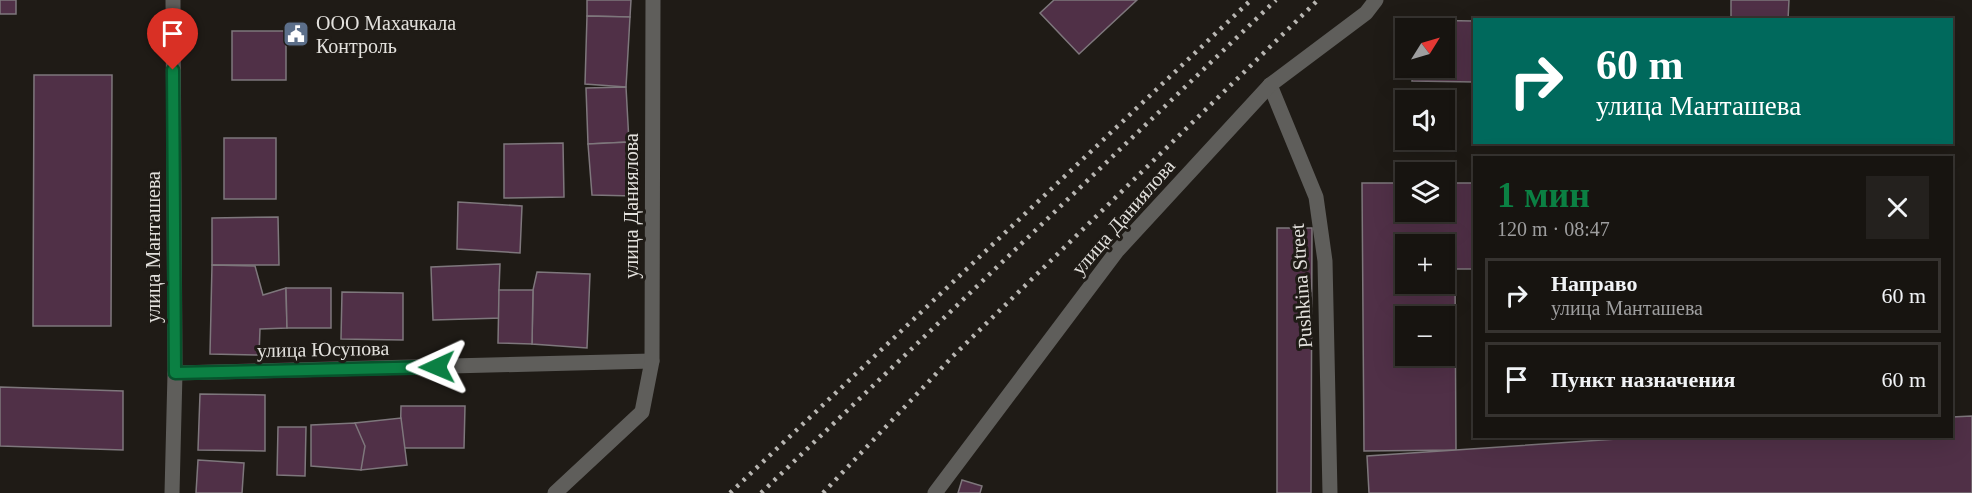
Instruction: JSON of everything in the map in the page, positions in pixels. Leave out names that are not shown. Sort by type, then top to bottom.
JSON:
[{"type":"street","name":"улица Манташева","points":[[172,493],[175,373],[173,0]]},
{"type":"street","name":"улица Даниялова","points":[[555,493],[642,412],[652,361],[652,0]]},
{"type":"street","name":"улица Даниялова","points":[[935,493],[1117,251],[1270,85],[1366,13],[1376,0]]},
{"type":"street","name":"Pushkina Street","points":[[1270,85],[1316,197],[1325,261],[1330,493]]},
{"type":"street","name":"улица Юсупова","points":[[175,373],[652,361]]},
{"type":"building","points":[[0,0],[16,0],[16,14],[0,14]]},
{"type":"building","points":[[587,0],[631,0],[630,17],[587,16]]},
{"type":"building","points":[[1054,0],[1137,0],[1079,54],[1040,13]]},
{"type":"building","points":[[1731,0],[1789,0],[1788,18],[1731,18]]},
{"type":"building","points":[[587,16],[630,17],[626,87],[585,84]]},
{"type":"building","points":[[1455,21],[1473,21],[1473,82],[1412,81],[1412,78],[1455,78]]},
{"type":"building","points":[[232,31],[286,31],[286,80],[232,80]]},
{"type":"building","points":[[34,75],[112,75],[111,326],[33,326]]},
{"type":"building","points":[[626,87],[629,142],[588,144],[586,88]]},
{"type":"building","points":[[224,138],[276,138],[276,199],[224,199]]},
{"type":"building","points":[[629,142],[634,196],[592,195],[588,144]]},
{"type":"building","points":[[563,143],[564,197],[504,198],[504,144]]},
{"type":"building","points":[[1362,183],[1395,183],[1395,222],[1455,222],[1455,183],[1473,183],[1473,269],[1455,269],[1456,450],[1364,451]]},
{"type":"building","points":[[458,202],[522,206],[520,253],[457,249]]},
{"type":"building","points":[[278,217],[279,265],[212,265],[212,218]]},
{"type":"building","points":[[1277,228],[1312,228],[1311,493],[1277,493]]},
{"type":"building","points":[[500,264],[499,290],[502,318],[433,320],[431,267]]},
{"type":"building","points":[[212,265],[255,266],[263,295],[286,288],[287,328],[260,329],[259,355],[210,354]]},
{"type":"building","points":[[537,272],[590,274],[587,348],[532,344],[533,290]]},
{"type":"building","points":[[286,288],[331,288],[331,328],[287,328]]},
{"type":"building","points":[[499,290],[533,290],[532,344],[498,343]]},
{"type":"building","points":[[342,292],[403,293],[403,340],[341,339]]},
{"type":"building","points":[[0,387],[123,391],[123,450],[0,446]]},
{"type":"building","points":[[200,394],[265,395],[265,451],[198,450]]},
{"type":"building","points":[[401,406],[465,406],[464,448],[400,448]]},
{"type":"building","points":[[1972,416],[1972,493],[1369,493],[1367,456],[1632,438],[1953,438],[1953,417]]},
{"type":"building","points":[[401,418],[407,465],[361,470],[355,423]]},
{"type":"building","points":[[355,423],[365,446],[361,470],[311,466],[311,425]]},
{"type":"building","points":[[278,427],[306,427],[305,476],[277,475]]},
{"type":"building","points":[[198,460],[244,463],[242,493],[196,493]]},
{"type":"building","points":[[962,480],[982,486],[980,493],[958,493]]},
{"type":"railway","points":[[730,493],[1251,0]]},
{"type":"railway","points":[[761,493],[1276,0]]},
{"type":"railway","points":[[823,493],[953,356],[1318,0]]},
{"type":"place","name":"ООО Махачкала Контроль","points":[[296,34]]},
{"type":"route","points":[[173,70],[175,373],[437,367]]}]
